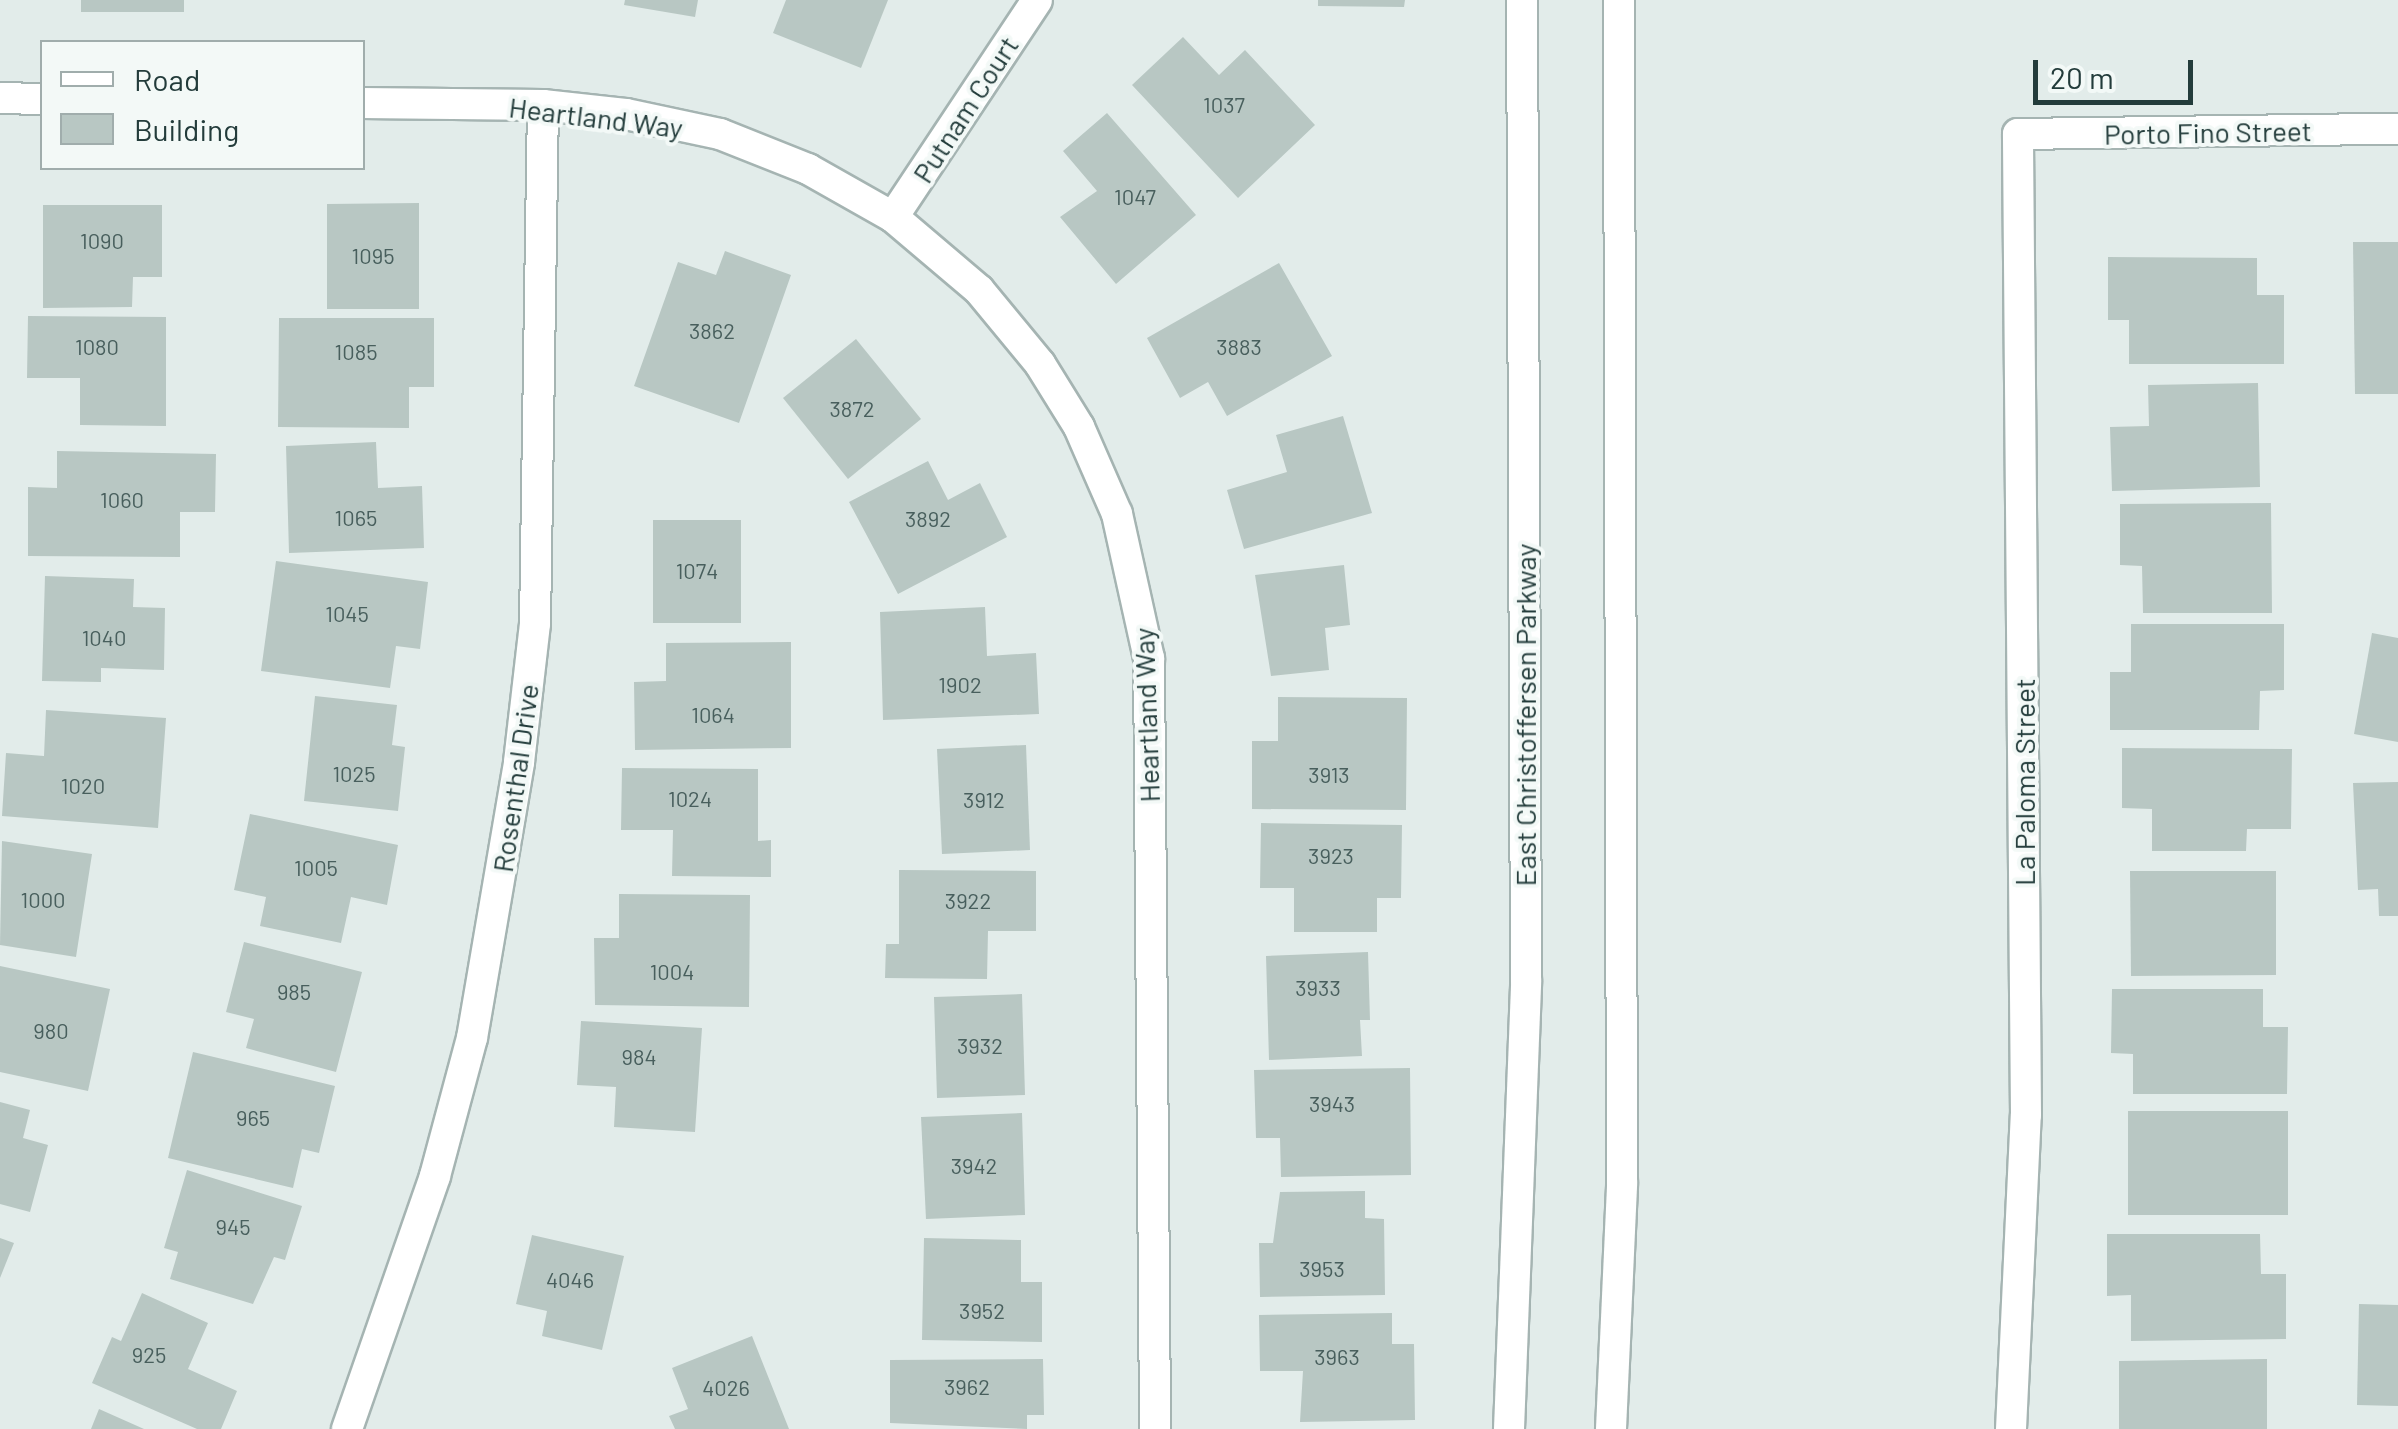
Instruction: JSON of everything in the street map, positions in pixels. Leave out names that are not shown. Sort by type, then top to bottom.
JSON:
[{"type":"street","name":"Putnam Court","points":[[893,217],[1037,0]]},
{"type":"street","name":"East Christoffersen Parkway","points":[[1510,1429],[1526,981],[1522,0]]},
{"type":"street","points":[[1610,1429],[1622,1182],[1619,0]]},
{"type":"street","points":[[0,98],[40,99]]},
{"type":"street","name":"Heartland Way","points":[[365,103],[542,105],[720,134],[808,169],[893,217],[979,290],[1040,364],[1079,426],[1117,514],[1137,584],[1149,658],[1155,1429]]},
{"type":"street","name":"Rosenthal Drive","points":[[348,1429],[435,1176],[472,1038],[520,762],[536,605],[542,105]]},
{"type":"street","name":"Porto Fino Street","points":[[2018,134],[2398,129]]},
{"type":"street","name":"La Paloma Street","points":[[2011,1429],[2026,1115],[2018,134]]},
{"type":"building","points":[[81,0],[184,0],[184,12],[81,12]]},
{"type":"building","points":[[625,0],[698,0],[695,17],[624,5]]},
{"type":"building","points":[[786,0],[888,0],[861,68],[773,33]]},
{"type":"building","points":[[1318,0],[1405,0],[1404,7],[1318,6]]},
{"type":"building","points":[[1183,37],[1219,75],[1245,50],[1315,125],[1238,198],[1132,85]]},
{"type":"building","points":[[1107,113],[1196,215],[1116,284],[1060,217],[1097,191],[1063,151]]},
{"type":"building","points":[[419,203],[419,309],[327,309],[327,204]]},
{"type":"building","points":[[43,205],[162,205],[162,277],[133,277],[132,307],[43,308]]},
{"type":"building","points":[[2353,242],[2398,242],[2398,394],[2355,394]]},
{"type":"building","points":[[725,251],[791,275],[739,423],[634,386],[678,262],[716,275]]},
{"type":"building","points":[[2108,257],[2257,258],[2257,295],[2284,295],[2284,364],[2129,364],[2129,320],[2108,320]]},
{"type":"building","points":[[1279,263],[1332,356],[1227,416],[1208,382],[1180,398],[1147,338]]},
{"type":"building","points":[[28,316],[166,317],[166,426],[80,425],[80,378],[27,378]]},
{"type":"building","points":[[279,318],[434,318],[434,387],[409,387],[409,428],[278,427]]},
{"type":"building","points":[[856,339],[921,419],[848,479],[783,398]]},
{"type":"building","points":[[2258,383],[2260,487],[2112,491],[2110,427],[2149,426],[2148,385]]},
{"type":"building","points":[[1343,416],[1372,513],[1244,549],[1227,490],[1287,472],[1276,435]]},
{"type":"building","points":[[376,442],[378,488],[422,486],[424,548],[289,553],[286,446]]},
{"type":"building","points":[[57,451],[216,454],[215,512],[180,512],[180,557],[28,556],[28,487],[57,488]]},
{"type":"building","points":[[928,461],[948,500],[980,483],[1007,537],[898,594],[849,502]]},
{"type":"building","points":[[2271,503],[2272,613],[2143,613],[2142,566],[2120,565],[2120,504]]},
{"type":"building","points":[[653,520],[741,520],[741,623],[653,623]]},
{"type":"building","points":[[276,561],[428,582],[420,649],[396,646],[390,688],[261,671]]},
{"type":"building","points":[[1344,565],[1350,625],[1325,628],[1329,670],[1271,676],[1255,575]]},
{"type":"building","points":[[45,576],[134,579],[133,607],[165,608],[164,670],[101,668],[101,682],[42,681]]},
{"type":"building","points":[[985,607],[987,656],[1036,653],[1039,714],[883,720],[880,612]]},
{"type":"building","points":[[2131,624],[2284,624],[2284,690],[2260,691],[2259,730],[2110,730],[2110,672],[2131,672]]},
{"type":"building","points":[[2372,633],[2398,638],[2398,742],[2354,734]]},
{"type":"building","points":[[791,642],[791,748],[635,750],[634,682],[666,681],[666,643]]},
{"type":"building","points":[[315,696],[397,705],[392,745],[405,747],[398,811],[304,801]]},
{"type":"building","points":[[1278,697],[1407,698],[1406,810],[1252,809],[1252,741],[1278,741]]},
{"type":"building","points":[[46,710],[166,718],[158,828],[2,816],[6,753],[44,756]]},
{"type":"building","points":[[1026,745],[1030,850],[942,854],[937,749]]},
{"type":"building","points":[[2122,748],[2292,749],[2291,829],[2247,829],[2246,851],[2152,851],[2152,809],[2122,808]]},
{"type":"building","points":[[622,768],[758,769],[758,841],[771,840],[771,877],[672,876],[673,830],[621,830]]},
{"type":"building","points":[[2398,782],[2398,916],[2379,916],[2378,889],[2358,890],[2353,783]]},
{"type":"building","points":[[250,814],[398,845],[387,905],[351,897],[341,943],[260,926],[266,897],[234,890]]},
{"type":"building","points":[[1261,823],[1402,825],[1401,898],[1377,898],[1377,932],[1294,932],[1294,888],[1260,888]]},
{"type":"building","points":[[2,841],[92,854],[76,957],[0,945]]},
{"type":"building","points":[[899,870],[1036,871],[1036,931],[988,931],[987,979],[885,978],[886,944],[899,944]]},
{"type":"building","points":[[2130,871],[2276,871],[2276,975],[2131,976]]},
{"type":"building","points":[[619,894],[750,895],[749,1007],[595,1005],[594,938],[619,938]]},
{"type":"building","points":[[244,942],[362,972],[336,1072],[246,1048],[254,1019],[226,1012]]},
{"type":"building","points":[[1368,952],[1370,1020],[1360,1020],[1362,1056],[1269,1060],[1266,956]]},
{"type":"building","points":[[0,966],[110,989],[88,1091],[0,1072]]},
{"type":"building","points":[[2112,989],[2263,989],[2263,1027],[2288,1027],[2287,1094],[2133,1094],[2133,1054],[2111,1053]]},
{"type":"building","points":[[1022,994],[1025,1095],[937,1098],[934,997]]},
{"type":"building","points":[[581,1021],[702,1028],[695,1132],[614,1127],[616,1087],[577,1085]]},
{"type":"building","points":[[193,1052],[335,1086],[319,1153],[302,1149],[293,1188],[168,1158]]},
{"type":"building","points":[[1410,1068],[1411,1175],[1281,1177],[1280,1138],[1256,1138],[1254,1070]]},
{"type":"building","points":[[0,1102],[30,1110],[23,1138],[48,1145],[30,1212],[0,1204]]},
{"type":"building","points":[[2128,1111],[2288,1111],[2288,1215],[2128,1215]]},
{"type":"building","points":[[1022,1113],[1025,1215],[926,1219],[921,1117]]},
{"type":"building","points":[[187,1170],[302,1206],[285,1260],[274,1257],[253,1304],[170,1279],[178,1252],[164,1248]]},
{"type":"building","points":[[1365,1191],[1365,1218],[1384,1219],[1385,1295],[1260,1297],[1259,1243],[1273,1243],[1280,1192]]},
{"type":"building","points":[[2107,1234],[2260,1234],[2261,1274],[2286,1274],[2286,1339],[2131,1341],[2131,1295],[2107,1296]]},
{"type":"building","points":[[532,1235],[624,1256],[602,1350],[542,1336],[547,1311],[516,1304]]},
{"type":"building","points":[[0,1238],[14,1243],[0,1278]]},
{"type":"building","points":[[924,1238],[1021,1240],[1021,1282],[1042,1282],[1042,1342],[922,1340]]},
{"type":"building","points":[[142,1293],[208,1323],[188,1369],[237,1391],[221,1429],[197,1429],[92,1383],[112,1337],[121,1341]]},
{"type":"building","points":[[2359,1304],[2398,1305],[2398,1406],[2357,1405]]},
{"type":"building","points":[[1392,1313],[1392,1344],[1414,1344],[1415,1420],[1300,1422],[1303,1371],[1260,1371],[1259,1315]]},
{"type":"building","points":[[752,1336],[789,1429],[675,1429],[669,1416],[688,1409],[672,1368]]},
{"type":"building","points":[[1043,1359],[1044,1415],[1027,1415],[1027,1429],[890,1423],[890,1360]]},
{"type":"building","points":[[2267,1359],[2267,1429],[2119,1429],[2119,1361]]},
{"type":"building","points":[[99,1409],[144,1429],[91,1429]]}]
